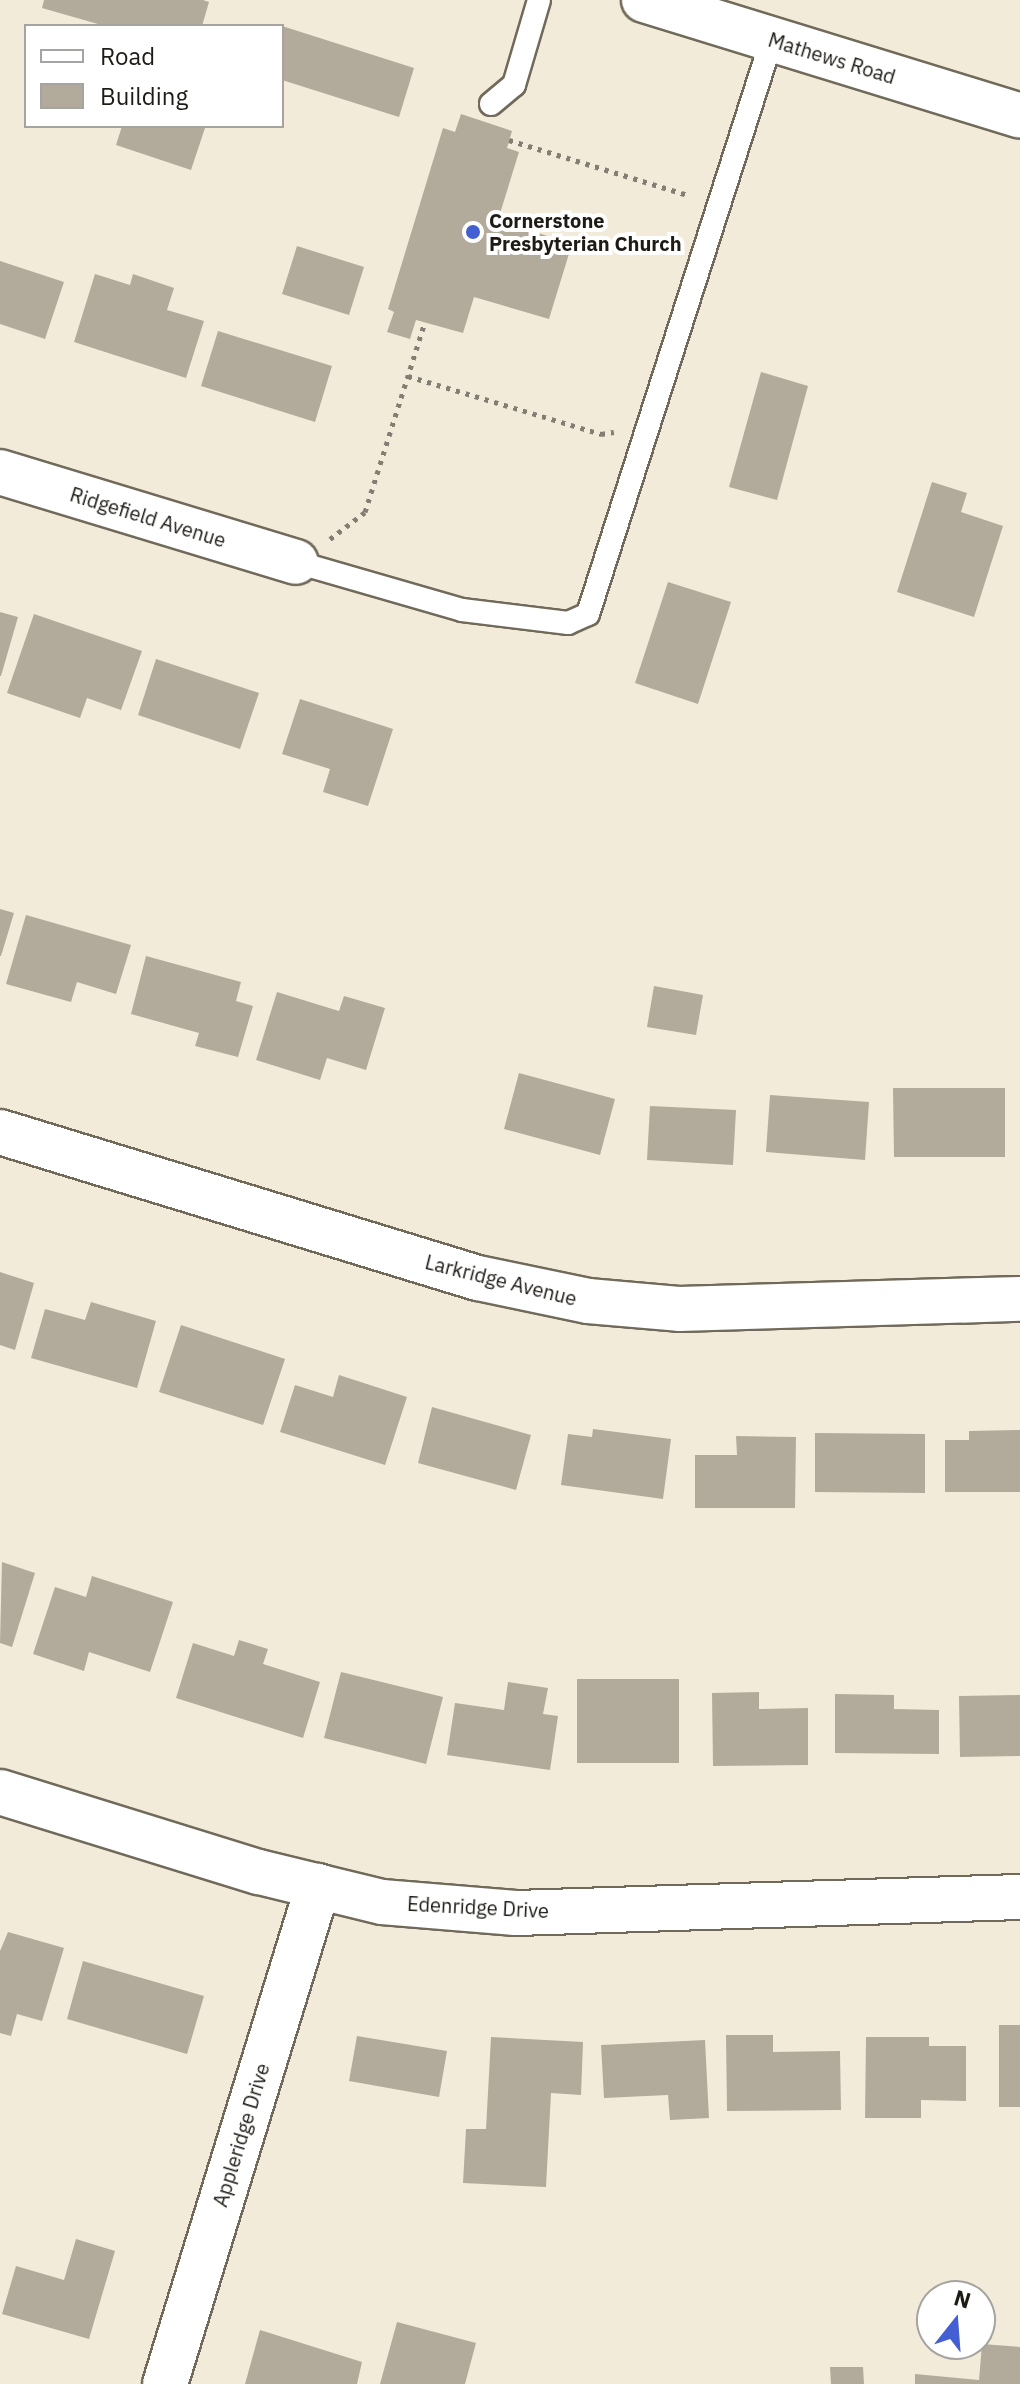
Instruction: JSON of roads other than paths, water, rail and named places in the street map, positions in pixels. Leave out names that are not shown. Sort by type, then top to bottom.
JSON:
[{"type":"street","name":"Mathews Road","points":[[644,0],[1020,116]]},
{"type":"street","name":"Ridgefield Avenue","points":[[0,472],[296,562]]},
{"type":"street","name":"Larkridge Avenue","points":[[0,1132],[478,1278],[588,1301],[679,1309],[1020,1299]]},
{"type":"street","name":"Edenridge Drive","points":[[0,1792],[382,1902],[516,1913],[1020,1897]]},
{"type":"street","name":"Appleridge Drive","points":[[165,2384],[318,1886]]},
{"type":"lane","points":[[491,104],[514,85],[539,0]]},
{"type":"lane","points":[[296,562],[462,610],[568,623],[582,619],[593,604],[772,39]]},
{"type":"place","name":"Cornerstone Presbyterian Church","points":[[473,232]]}]
